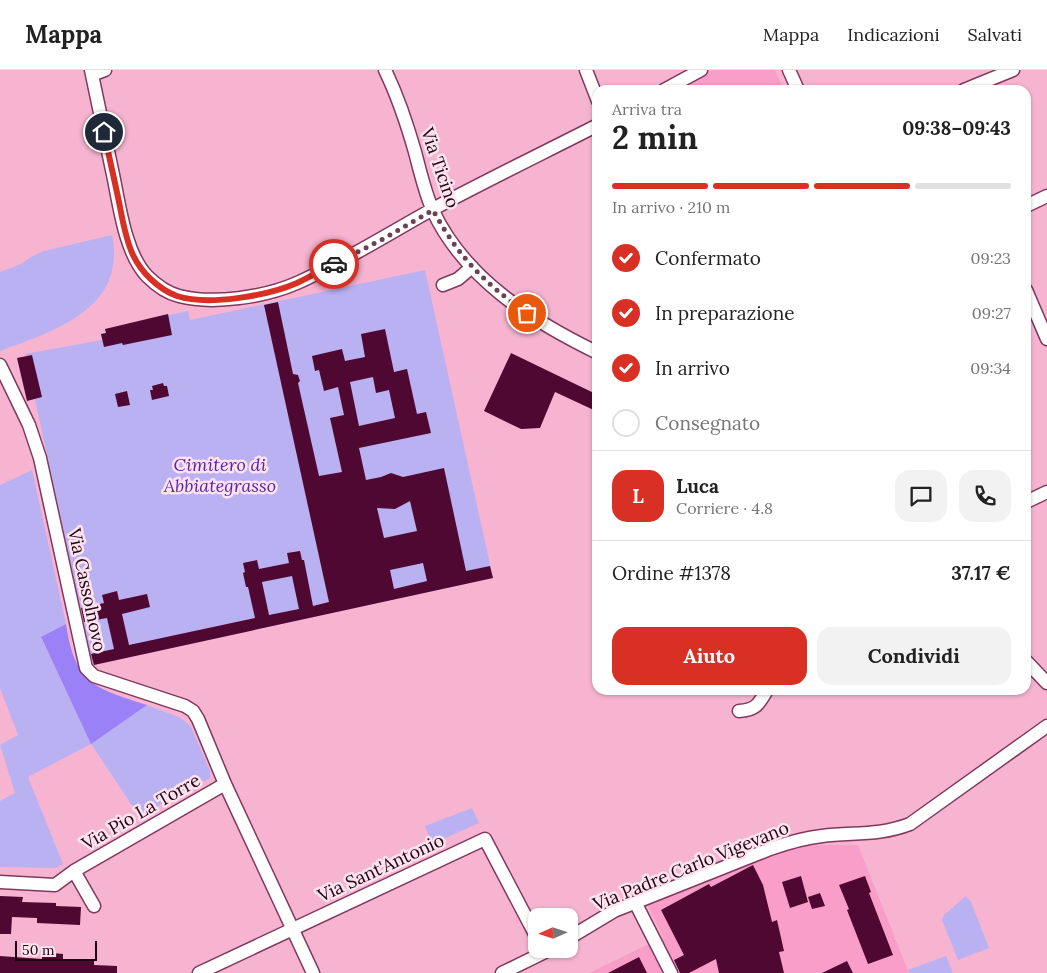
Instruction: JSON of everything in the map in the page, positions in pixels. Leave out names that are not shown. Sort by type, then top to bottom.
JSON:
[{"type":"street","points":[[105,70],[91,73],[124,226],[133,255],[146,275],[164,290],[177,296],[190,298],[214,300],[239,297],[271,291],[296,283],[592,128]]},
{"type":"street","name":"Via Ticino","points":[[385,70],[405,118],[433,210],[457,249],[472,267],[501,294],[527,313],[592,350]]},
{"type":"street","points":[[586,70],[592,86]]},
{"type":"street","points":[[673,85],[701,70]]},
{"type":"street","points":[[789,70],[796,85]]},
{"type":"street","points":[[976,85],[1013,70]]},
{"type":"street","points":[[1031,204],[1047,196]]},
{"type":"street","points":[[443,285],[458,279],[472,267]]},
{"type":"street","points":[[1031,302],[1047,339]]},
{"type":"street","name":"Via Cassolnovo","points":[[0,365],[31,431],[40,458],[86,668],[94,676],[185,706],[193,711],[224,784],[312,973]]},
{"type":"street","points":[[1031,500],[1047,492]]},
{"type":"street","points":[[1031,666],[1047,683]]},
{"type":"street","points":[[739,711],[752,710],[758,705],[764,695]]},
{"type":"street","name":"Via Padre Carlo Vigevano","points":[[578,933],[614,911],[636,904],[790,842],[822,836],[863,834],[910,824],[1047,726]]},
{"type":"street","name":"Via Pio La Torre","points":[[0,882],[55,885],[74,871],[224,784]]},
{"type":"street","name":"Via Sant'Antonio","points":[[199,973],[485,839],[528,921]]},
{"type":"street","points":[[74,871],[94,906]]},
{"type":"street","points":[[636,904],[670,973]]},
{"type":"street","points":[[502,973],[531,958]]},
{"type":"shaded area","points":[[712,70],[775,70],[782,85],[684,85]]},
{"type":"shaded area","points":[[66,624],[75,660],[90,681],[113,694],[147,705],[91,744],[41,637]]},
{"type":"shaded area","points":[[801,845],[858,845],[909,973],[589,973],[663,937],[647,904],[776,851]]},
{"type":"green space","points":[[112,235],[114,260],[108,282],[97,299],[82,313],[63,325],[0,351],[0,272],[21,264],[44,251]]},
{"type":"green space","name":"Cimitero di Abbiategrasso","points":[[425,270],[493,578],[93,665],[25,354],[102,340],[101,334],[106,333],[105,329],[188,311],[190,320]]},
{"type":"green space","points":[[32,470],[66,624],[41,638],[91,743],[147,705],[181,718],[191,727],[210,771],[210,778],[139,816],[91,744],[28,777],[63,864],[56,868],[0,867],[0,801],[15,793],[0,745],[18,735],[0,688],[0,485]]},
{"type":"green space","points":[[472,808],[479,823],[432,844],[425,826]]},
{"type":"green space","points":[[966,896],[971,902],[989,948],[958,960],[942,920],[944,915]]},
{"type":"green space","points":[[946,956],[953,973],[909,973],[908,970]]},
{"type":"building","points":[[278,302],[293,374],[298,375],[300,381],[298,383],[319,476],[342,472],[330,418],[344,415],[338,387],[324,391],[319,370],[315,371],[312,356],[342,349],[345,361],[365,357],[361,334],[385,329],[394,372],[407,369],[417,414],[426,412],[431,433],[359,448],[366,480],[391,473],[403,477],[444,468],[466,571],[490,566],[493,578],[94,665],[91,654],[114,649],[107,618],[84,622],[81,608],[104,603],[102,595],[117,591],[119,600],[147,594],[150,607],[122,614],[129,645],[255,618],[248,587],[246,587],[243,563],[257,560],[259,569],[289,563],[287,553],[300,551],[302,560],[304,560],[313,606],[329,602],[264,305]],"holes":[[[373,377],[376,393],[389,390],[395,418],[359,426],[350,382]],[[410,501],[417,531],[384,538],[377,508],[395,509]],[[423,563],[427,581],[394,589],[390,570]],[[292,576],[299,609],[269,615],[262,582]]]},
{"type":"building","points":[[168,314],[172,335],[104,347],[101,334],[106,333],[105,329]]},
{"type":"building","points":[[511,353],[592,392],[592,409],[555,392],[540,428],[521,429],[484,411]]},
{"type":"building","points":[[32,355],[42,397],[27,401],[17,358]]},
{"type":"building","points":[[163,383],[164,386],[167,386],[169,396],[152,400],[150,390],[153,390],[152,386]]},
{"type":"building","points":[[127,391],[130,405],[118,407],[115,394]]},
{"type":"building","points":[[753,865],[763,885],[772,922],[777,920],[784,951],[779,952],[784,973],[719,973],[716,959],[689,973],[680,973],[674,960],[684,955],[661,910],[709,884],[711,887]]},
{"type":"building","points":[[801,876],[808,902],[790,908],[782,882]]},
{"type":"building","points":[[865,876],[871,892],[869,893],[893,955],[868,964],[839,885]]},
{"type":"building","points":[[820,893],[825,906],[812,909],[808,897]]},
{"type":"building","points":[[0,896],[23,897],[22,902],[56,903],[56,906],[81,907],[80,925],[37,923],[37,918],[12,917],[11,934],[0,934]]},
{"type":"building","points":[[42,952],[63,954],[63,960],[94,961],[94,965],[117,966],[117,973],[0,973],[0,956],[42,959]]},
{"type":"building","points":[[639,957],[647,973],[608,973]]},
{"type":"building","points":[[847,961],[853,973],[822,973]]},
{"type":"way so far","points":[[334,264],[383,239],[433,210],[439,222],[467,262],[488,284],[527,313]]},
{"type":"route","points":[[104,132],[124,226],[133,255],[146,275],[164,290],[177,296],[214,300],[247,296],[296,283],[334,264]]}]
